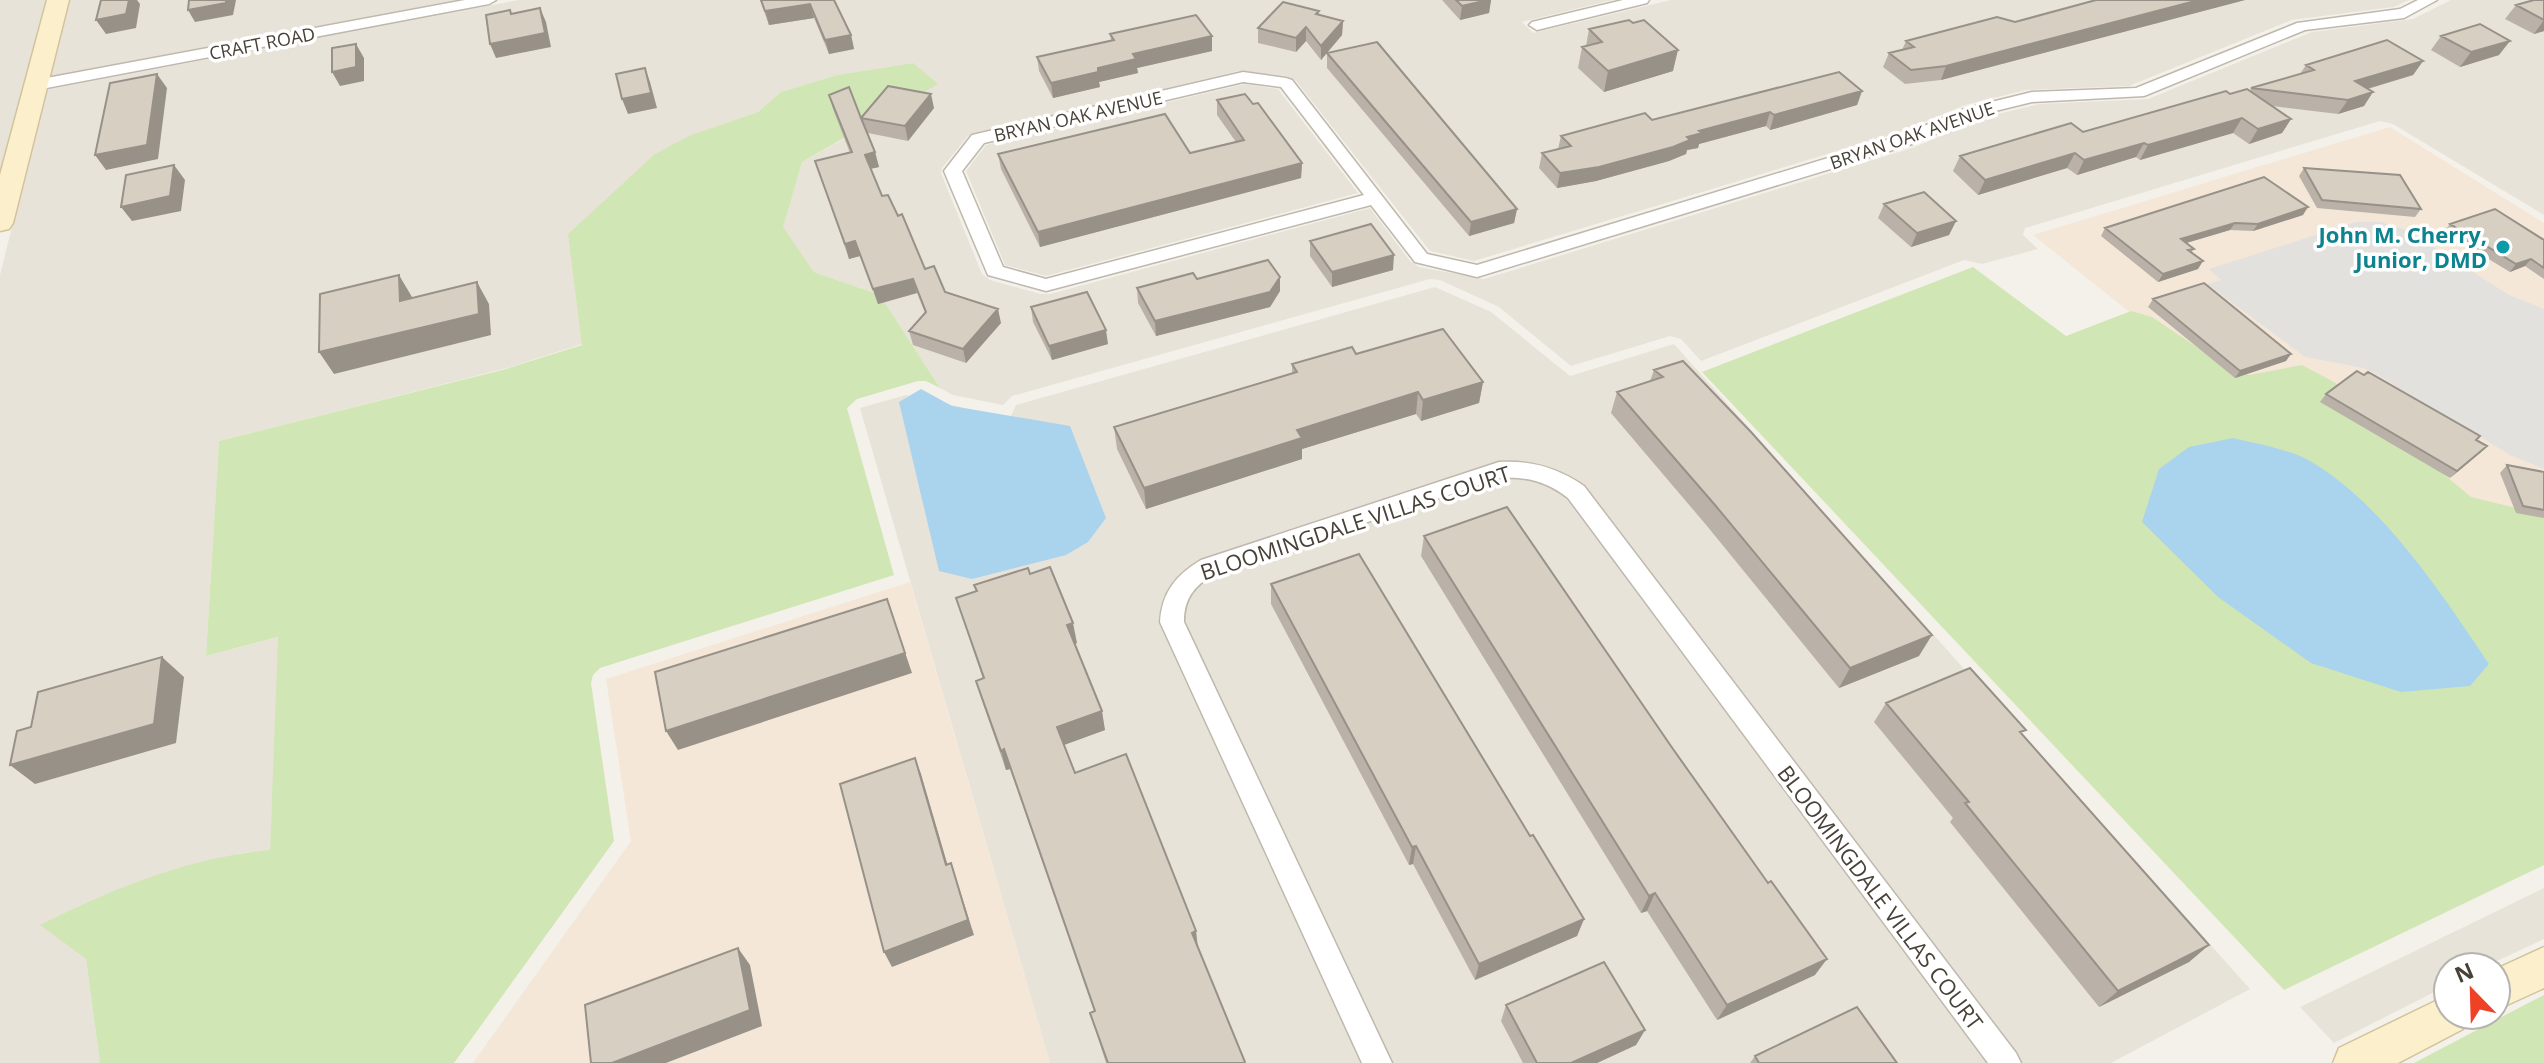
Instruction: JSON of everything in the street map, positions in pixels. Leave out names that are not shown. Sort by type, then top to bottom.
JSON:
[{"type":"street","points":[[0,223],[58,0]]},
{"type":"street","name":"CRAFT ROAD","points":[[36,85],[489,0]]},
{"type":"street","points":[[1537,25],[1642,0]]},
{"type":"street","name":"BRYAN OAK AVENUE","points":[[1375,198],[1046,285],[995,271],[953,171],[978,139],[1243,77],[1286,83],[1375,198],[1421,258],[1477,271],[1906,140],[1973,111],[2032,97],[2138,93],[2302,26],[2404,13],[2430,0]]},
{"type":"street","name":"BLOOMINGDALE VILLAS COURT","points":[[1377,1063],[1172,622],[1171,605],[1184,583],[1209,566],[1499,470],[1520,468],[1560,479],[1576,492],[2006,1063]]},
{"type":"street","points":[[2512,982],[2544,967]]},
{"type":"street","points":[[2354,1063],[2432,1023]]},
{"type":"shaded area","points":[[0,0],[46,0],[0,172]]},
{"type":"shaded area","points":[[69,0],[459,0],[50,77]]},
{"type":"shaded area","points":[[519,0],[1612,0],[1522,22],[1533,33],[1671,0],[2409,0],[2394,7],[2292,20],[2129,86],[2026,90],[1965,105],[1897,133],[1474,261],[1430,251],[1296,81],[1287,76],[1238,71],[968,136],[941,173],[982,274],[990,280],[1041,294],[1370,208],[1410,261],[1419,267],[1484,279],[1915,147],[1982,118],[2039,104],[2148,99],[2312,32],[2413,19],[2451,0],[2544,0],[2544,215],[2393,124],[2380,121],[2025,228],[2023,235],[2038,249],[1982,264],[1964,260],[1701,361],[1681,339],[1670,336],[1571,366],[1499,307],[1440,280],[1430,279],[1012,396],[1003,405],[953,395],[940,388],[880,295],[814,272],[782,227],[802,162],[885,116],[913,63],[837,75],[781,92],[758,112],[691,135],[582,344],[507,368],[219,441],[206,656],[279,637],[270,851],[241,853],[41,925],[86,959],[100,1063],[0,1063],[0,275],[46,90]]},
{"type":"shaded area","points":[[1245,84],[1278,89],[1358,193],[1046,276],[1005,265],[966,171],[986,145]]},
{"type":"shaded area","points":[[2390,127],[2544,223],[2544,643],[2033,235]]},
{"type":"shaded area","points":[[2356,222],[2381,222],[2409,231],[2509,295],[2544,309],[2544,469],[2510,455],[2364,368],[2305,357],[2207,284],[2221,280],[2209,269]]},
{"type":"shaded area","points":[[1435,287],[1491,312],[1570,376],[1674,344],[2250,989],[2111,1063],[1050,1063],[860,408],[906,395],[1010,418],[1016,405]]},
{"type":"shaded area","points":[[910,582],[1050,1063],[473,1063],[631,841],[606,679]]},
{"type":"shaded area","points":[[2544,888],[2544,939],[2512,954],[2512,951],[2432,951],[2432,993],[2334,1043],[2300,1007]]},
{"type":"green space","points":[[913,63],[938,84],[802,162],[783,227],[814,272],[880,295],[940,388],[926,381],[918,381],[857,399],[847,408],[894,575],[600,668],[593,675],[591,683],[614,841],[454,1063],[100,1063],[86,959],[40,925],[95,899],[181,867],[270,850],[278,637],[206,656],[219,441],[506,369],[582,345],[568,234],[655,154],[691,135],[758,112],[781,92],[837,75]]},
{"type":"green space","points":[[1973,267],[2066,336],[2131,311],[2152,317],[2219,362],[2249,375],[2302,365],[2334,382],[2471,497],[2544,515],[2544,865],[2284,990],[1702,372]]},
{"type":"green space","points":[[2544,995],[2544,1063],[2414,1063],[2475,1031],[2512,1031],[2512,1012]]},
{"type":"water","points":[[921,389],[952,406],[1070,426],[1106,518],[1088,542],[1066,555],[972,579],[939,571],[899,402]]},
{"type":"water","points":[[2233,438],[2286,451],[2315,464],[2341,482],[2389,529],[2433,583],[2489,664],[2470,686],[2401,692],[2311,663],[2218,597],[2142,522],[2159,469],[2189,447]]},
{"type":"building","points":[[101,0],[129,0],[126,14],[96,20]]},
{"type":"building","points":[[189,0],[226,0],[226,3],[188,10]]},
{"type":"building","points":[[761,0],[834,0],[851,35],[825,40],[810,4],[765,11]]},
{"type":"building","points":[[1456,0],[1488,0],[1462,6]]},
{"type":"building","points":[[2096,0],[2199,0],[1946,66],[1911,70],[1889,53],[1914,47],[1906,41],[1997,17],[2015,22]]},
{"type":"building","points":[[2544,0],[2544,20],[2516,5]]},
{"type":"building","points":[[1283,2],[1343,21],[1321,46],[1306,27],[1296,38],[1258,28]]},
{"type":"building","points":[[540,8],[545,33],[490,44],[486,15]]},
{"type":"building","points":[[1196,15],[1212,36],[1133,54],[1136,59],[1098,68],[1098,72],[1051,83],[1037,57],[1114,40],[1110,34]]},
{"type":"building","points":[[1629,20],[1633,23],[1644,20],[1678,50],[1608,71],[1582,47],[1602,42],[1589,29]]},
{"type":"building","points":[[2480,24],[2510,41],[2471,52],[2441,36]]},
{"type":"building","points":[[2387,40],[2423,61],[2355,81],[2373,92],[2348,100],[2251,88],[2314,70],[2306,65]]},
{"type":"building","points":[[1377,42],[1517,209],[1471,222],[1327,53]]},
{"type":"building","points":[[356,44],[356,67],[332,72],[332,48]]},
{"type":"building","points":[[645,68],[651,93],[622,99],[616,74]]},
{"type":"building","points":[[1839,72],[1862,91],[1699,131],[1702,133],[1687,137],[1690,140],[1673,147],[1599,167],[1560,173],[1542,153],[1571,146],[1561,136],[1645,113],[1652,120]]},
{"type":"building","points":[[157,74],[147,145],[95,155],[110,83]]},
{"type":"building","points":[[888,86],[931,94],[905,126],[861,118]]},
{"type":"building","points":[[849,87],[875,152],[865,155],[882,196],[888,195],[898,216],[902,214],[925,269],[934,266],[945,292],[998,309],[963,349],[909,331],[926,312],[913,279],[873,289],[855,241],[845,244],[815,161],[852,152],[829,95]]},
{"type":"building","points":[[2247,89],[2291,119],[2258,129],[2242,118],[2084,160],[2075,153],[1985,180],[1960,156],[2071,123],[2083,132],[2226,91],[2230,94]]},
{"type":"building","points":[[1245,94],[1253,104],[1258,103],[1302,163],[1038,232],[998,154],[1165,114],[1190,153],[1244,140],[1217,100]]},
{"type":"building","points":[[174,165],[170,196],[121,207],[126,175]]},
{"type":"building","points":[[2304,168],[2400,175],[2421,209],[2322,200]]},
{"type":"building","points":[[2264,177],[2308,207],[2258,224],[2235,223],[2181,239],[2194,249],[2188,250],[2203,261],[2163,274],[2105,228]]},
{"type":"building","points":[[1924,192],[1956,221],[1917,233],[1884,204]]},
{"type":"building","name":"John M. Cherry, Junior, DMD","points":[[2495,209],[2544,240],[2544,268],[2531,259],[2516,264],[2450,224]]},
{"type":"building","points":[[1371,224],[1394,255],[1332,272],[1310,241]]},
{"type":"building","points":[[1268,260],[1280,277],[1270,292],[1155,321],[1137,288],[1193,273],[1197,279]]},
{"type":"building","points":[[399,275],[400,301],[477,282],[479,314],[319,352],[320,294]]},
{"type":"building","points":[[2204,283],[2291,354],[2240,371],[2153,299]]},
{"type":"building","points":[[1087,292],[1106,330],[1049,346],[1031,307]]},
{"type":"building","points":[[1443,329],[1483,382],[1423,400],[1418,392],[1297,430],[1302,438],[1144,488],[1114,427],[1297,372],[1292,364],[1352,347],[1356,354]]},
{"type":"building","points":[[1683,361],[1751,432],[1932,635],[1850,668],[1617,392],[1663,377],[1654,370]]},
{"type":"building","points":[[2357,371],[2364,375],[2368,372],[2480,436],[2476,440],[2487,446],[2457,471],[2326,394]]},
{"type":"building","points":[[2507,465],[2544,472],[2544,510],[2523,506]]},
{"type":"building","points":[[1507,507],[1673,749],[1768,883],[1771,881],[1827,959],[1727,1005],[1655,893],[1649,896],[1424,536]]},
{"type":"building","points":[[1359,554],[1530,836],[1533,835],[1584,919],[1479,964],[1416,846],[1412,847],[1271,584]]},
{"type":"building","points":[[1050,567],[1073,623],[1067,625],[1102,711],[1057,727],[1075,773],[1126,754],[1244,1063],[1108,1063],[1090,1013],[1095,1011],[1004,749],[1001,751],[976,681],[984,678],[956,598],[977,591],[974,585],[1028,568],[1030,574]]},
{"type":"building","points":[[887,599],[905,653],[666,731],[655,672]]},
{"type":"building","points":[[162,657],[154,724],[10,765],[17,731],[31,727],[38,692]]},
{"type":"building","points":[[1970,668],[2026,730],[2020,732],[2209,945],[2118,991],[1965,803],[1969,802],[1886,703]]},
{"type":"building","points":[[915,758],[946,865],[951,863],[968,920],[884,952],[840,784]]},
{"type":"building","points":[[738,948],[750,1010],[612,1063],[591,1063],[585,1005]]},
{"type":"building","points":[[1604,962],[1645,1030],[1571,1063],[1537,1063],[1506,1005]]},
{"type":"building","points":[[1857,1007],[1897,1063],[1759,1063],[1755,1056]]},
{"type":"place","name":"John M. Cherry, Junior, DMD","points":[[2503,247]]}]
